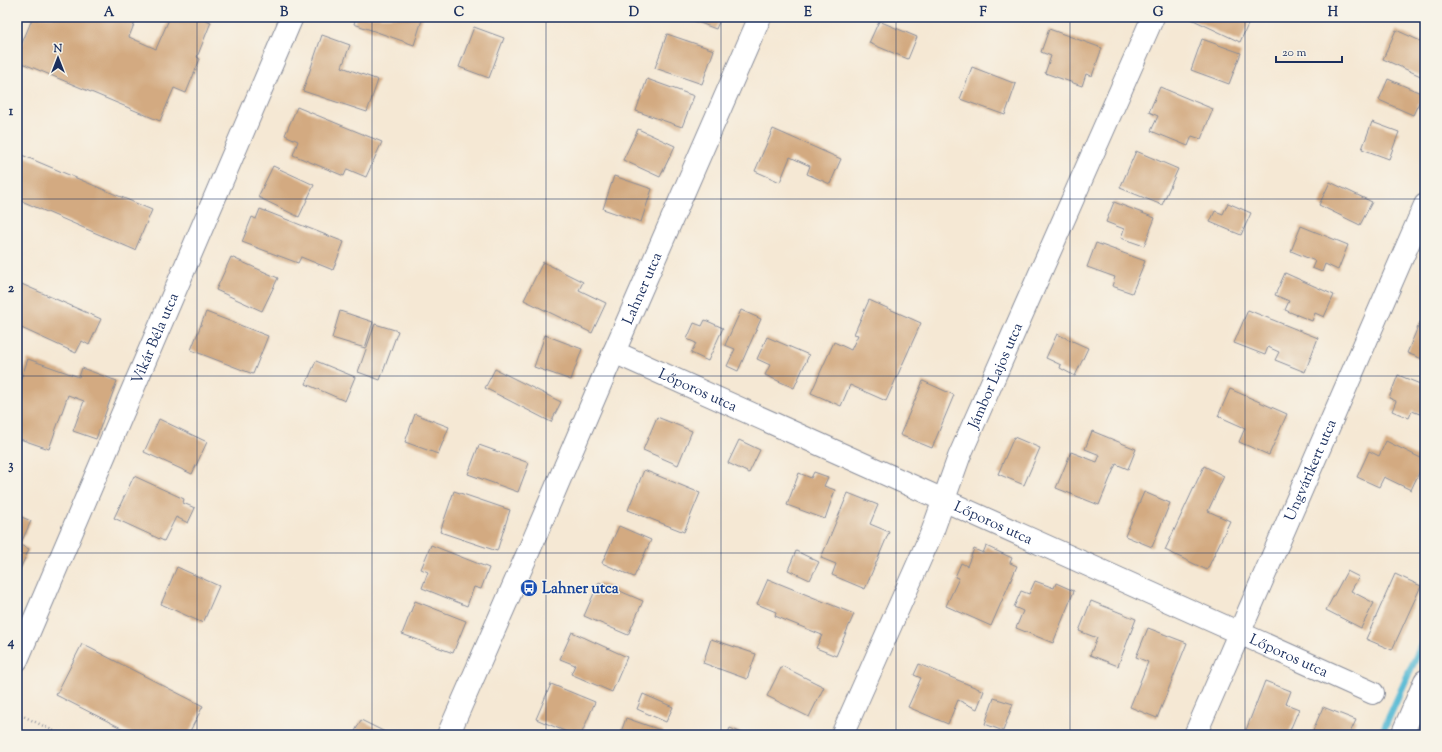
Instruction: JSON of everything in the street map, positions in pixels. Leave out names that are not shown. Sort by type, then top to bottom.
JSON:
[{"type":"street","name":"Vikár Béla utca","points":[[17,660],[292,17]]},
{"type":"street","name":"Lahner utca","points":[[448,735],[760,17]]},
{"type":"street","name":"Jámbor Lajos utca","points":[[842,735],[933,530],[959,458],[1153,17]]},
{"type":"street","name":"Ungvárikert utca","points":[[1195,735],[1425,205]]},
{"type":"street","name":"Lőporos utca","points":[[614,352],[1373,692]]},
{"type":"street","points":[[1402,735],[1425,681]]},
{"type":"path","points":[[17,713],[62,735]]},
{"type":"building","points":[[33,17],[137,17],[129,37],[156,49],[170,17],[198,17],[211,22],[197,57],[200,59],[186,93],[174,88],[160,121],[17,61],[17,55]]},
{"type":"building","points":[[356,17],[423,17],[414,45],[354,24]]},
{"type":"building","points":[[684,17],[721,17],[716,29]]},
{"type":"building","points":[[1187,17],[1248,17],[1251,18],[1240,42]]},
{"type":"building","points":[[1418,17],[1425,17],[1425,25],[1420,23],[1422,18]]},
{"type":"building","points":[[879,21],[917,37],[908,59],[869,43]]},
{"type":"building","points":[[474,27],[504,38],[489,78],[459,67]]},
{"type":"building","points":[[1049,29],[1102,48],[1092,76],[1086,74],[1082,86],[1045,73],[1051,56],[1041,52]]},
{"type":"building","points":[[1396,30],[1425,43],[1425,78],[1383,59]]},
{"type":"building","points":[[667,34],[714,50],[702,84],[655,68]]},
{"type":"building","points":[[322,35],[350,45],[342,67],[378,80],[367,112],[303,91]]},
{"type":"building","points":[[1202,39],[1241,53],[1229,84],[1191,70]]},
{"type":"building","points":[[972,67],[1016,84],[1005,115],[960,99]]},
{"type":"building","points":[[647,79],[694,96],[682,127],[636,111]]},
{"type":"building","points":[[1388,79],[1423,94],[1413,115],[1379,100]]},
{"type":"building","points":[[1160,87],[1213,109],[1201,139],[1192,136],[1188,146],[1151,131],[1158,116],[1149,112]]},
{"type":"building","points":[[297,107],[382,142],[366,177],[347,169],[344,176],[293,155],[298,141],[285,135]]},
{"type":"building","points":[[1372,122],[1399,132],[1389,159],[1362,149]]},
{"type":"building","points":[[638,129],[675,146],[660,177],[623,160]]},
{"type":"building","points":[[773,129],[841,159],[830,184],[807,174],[810,166],[790,157],[780,182],[755,171]]},
{"type":"building","points":[[1136,151],[1178,169],[1162,205],[1120,188]]},
{"type":"building","points":[[17,153],[152,210],[135,250],[17,199]]},
{"type":"building","points":[[273,166],[314,185],[299,217],[258,197]]},
{"type":"building","points":[[614,176],[652,189],[641,222],[603,209]]},
{"type":"building","points":[[1330,182],[1372,202],[1360,225],[1319,205]]},
{"type":"building","points":[[1114,202],[1155,218],[1144,246],[1121,238],[1124,229],[1106,222]]},
{"type":"building","points":[[1228,203],[1251,213],[1241,235],[1210,222],[1215,211],[1223,214]]},
{"type":"building","points":[[260,209],[344,242],[333,270],[301,257],[298,263],[242,242],[252,217],[256,219]]},
{"type":"building","points":[[1301,226],[1348,245],[1338,270],[1325,264],[1322,272],[1312,268],[1315,261],[1291,251]]},
{"type":"building","points":[[1096,243],[1145,261],[1132,293],[1112,286],[1115,277],[1087,267]]},
{"type":"building","points":[[231,257],[278,278],[262,311],[216,290]]},
{"type":"building","points":[[543,262],[583,282],[579,290],[606,303],[592,333],[524,300]]},
{"type":"building","points":[[1285,273],[1334,295],[1324,317],[1315,313],[1312,321],[1285,310],[1289,301],[1275,295]]},
{"type":"building","points":[[17,282],[101,319],[89,345],[82,341],[76,353],[17,326]]},
{"type":"building","points":[[869,300],[921,323],[886,401],[850,385],[841,406],[811,393],[834,342],[851,350],[858,335],[854,334]]},
{"type":"building","points":[[741,310],[761,319],[738,371],[727,366],[735,349],[725,345]]},
{"type":"building","points":[[1248,310],[1318,338],[1305,372],[1275,360],[1279,352],[1268,347],[1265,355],[1234,343]]},
{"type":"building","points":[[340,311],[373,322],[365,348],[332,338]]},
{"type":"building","points":[[206,312],[268,336],[253,374],[191,350]]},
{"type":"building","points":[[705,320],[723,328],[708,361],[691,353],[696,343],[687,339],[694,323],[702,326]]},
{"type":"building","points":[[1420,322],[1425,324],[1425,360],[1407,353]]},
{"type":"building","points":[[375,324],[398,331],[380,380],[358,372]]},
{"type":"building","points":[[1057,334],[1088,348],[1075,376],[1060,368],[1061,365],[1046,358]]},
{"type":"building","points":[[545,335],[582,349],[571,380],[534,367]]},
{"type":"building","points":[[767,337],[809,355],[794,388],[765,375],[770,365],[757,359]]},
{"type":"building","points":[[28,359],[79,377],[82,368],[117,381],[96,439],[73,431],[84,401],[68,395],[49,449],[17,438],[17,390]]},
{"type":"building","points":[[316,361],[355,377],[345,401],[306,384]]},
{"type":"building","points":[[495,369],[561,402],[551,422],[485,388]]},
{"type":"building","points":[[1398,375],[1425,386],[1425,416],[1412,411],[1409,418],[1392,411],[1396,401],[1389,398]]},
{"type":"building","points":[[923,381],[954,395],[932,448],[900,435]]},
{"type":"building","points":[[1230,389],[1287,414],[1269,455],[1239,442],[1245,428],[1218,416]]},
{"type":"building","points":[[415,414],[449,427],[438,454],[405,442]]},
{"type":"building","points":[[657,417],[692,431],[678,465],[643,450]]},
{"type":"building","points":[[159,419],[207,442],[192,474],[144,452]]},
{"type":"building","points":[[1092,431],[1136,449],[1128,469],[1116,464],[1099,505],[1056,488],[1071,452],[1097,462],[1100,455],[1085,449]]},
{"type":"building","points":[[1014,437],[1040,448],[1024,485],[998,474]]},
{"type":"building","points":[[739,440],[760,450],[749,473],[728,463]]},
{"type":"building","points":[[1386,441],[1425,460],[1411,490],[1384,477],[1379,487],[1357,477],[1369,451],[1379,456]]},
{"type":"building","points":[[479,445],[529,463],[518,492],[468,474]]},
{"type":"building","points":[[1204,466],[1224,476],[1208,511],[1230,521],[1207,570],[1165,550]]},
{"type":"building","points":[[644,470],[700,493],[684,532],[628,510]]},
{"type":"building","points":[[814,472],[828,477],[824,486],[835,490],[825,519],[787,505],[799,473],[811,478]]},
{"type":"building","points":[[134,476],[184,499],[183,503],[195,508],[188,523],[176,517],[164,541],[114,518]]},
{"type":"building","points":[[454,491],[510,510],[497,551],[440,532]]},
{"type":"building","points":[[1144,492],[1170,503],[1152,547],[1125,536]]},
{"type":"building","points":[[848,493],[878,505],[870,524],[889,532],[865,589],[832,575],[836,564],[821,558]]},
{"type":"building","points":[[17,515],[31,521],[20,545],[29,549],[17,576]]},
{"type":"building","points":[[619,526],[651,540],[634,577],[602,563]]},
{"type":"building","points":[[431,545],[489,568],[481,589],[474,587],[467,606],[422,588],[428,572],[421,569]]},
{"type":"building","points":[[986,546],[1012,558],[1010,563],[1017,566],[991,626],[946,606],[959,578],[955,577],[961,563],[967,566],[974,549],[983,553]]},
{"type":"building","points":[[796,551],[819,562],[810,580],[788,570]]},
{"type":"building","points":[[177,567],[219,586],[203,623],[161,604]]},
{"type":"building","points":[[1347,571],[1359,577],[1351,591],[1374,603],[1361,628],[1326,610]]},
{"type":"building","points":[[1395,574],[1421,586],[1392,650],[1366,639]]},
{"type":"building","points":[[768,579],[854,614],[836,656],[816,648],[822,635],[775,616],[776,612],[757,604]]},
{"type":"building","points":[[1035,581],[1054,588],[1056,583],[1074,591],[1053,643],[1016,628],[1023,611],[1014,607],[1021,591],[1029,594]]},
{"type":"building","points":[[599,582],[643,601],[628,635],[584,616]]},
{"type":"building","points":[[415,601],[466,621],[453,653],[402,634]]},
{"type":"building","points":[[1091,601],[1136,619],[1118,666],[1090,655],[1097,638],[1079,631]]},
{"type":"building","points":[[1148,628],[1187,643],[1157,718],[1130,707],[1148,662],[1136,657]]},
{"type":"building","points":[[572,632],[627,657],[612,692],[571,674],[575,665],[560,659]]},
{"type":"building","points":[[711,639],[756,654],[747,679],[703,663]]},
{"type":"building","points":[[82,644],[203,706],[188,735],[135,735],[56,695]]},
{"type":"building","points":[[919,664],[984,691],[977,709],[958,700],[948,724],[908,707],[921,678],[914,675]]},
{"type":"building","points":[[782,666],[824,687],[809,717],[767,696]]},
{"type":"building","points":[[1265,681],[1291,691],[1286,704],[1299,709],[1288,735],[1244,735]]},
{"type":"building","points":[[551,684],[595,702],[581,735],[574,735],[536,719]]},
{"type":"building","points":[[643,694],[673,707],[666,722],[637,709]]},
{"type":"building","points":[[994,698],[1013,704],[1003,731],[985,724]]},
{"type":"building","points":[[1323,707],[1356,720],[1349,735],[1311,735]]},
{"type":"building","points":[[626,718],[663,731],[662,735],[620,735]]},
{"type":"building","points":[[361,720],[391,735],[353,735]]},
{"type":"building","points":[[730,728],[747,735],[727,735]]},
{"type":"waterway","points":[[1381,735],[1425,637]]},
{"type":"place","name":"Lahner utca","points":[[529,588]]}]
